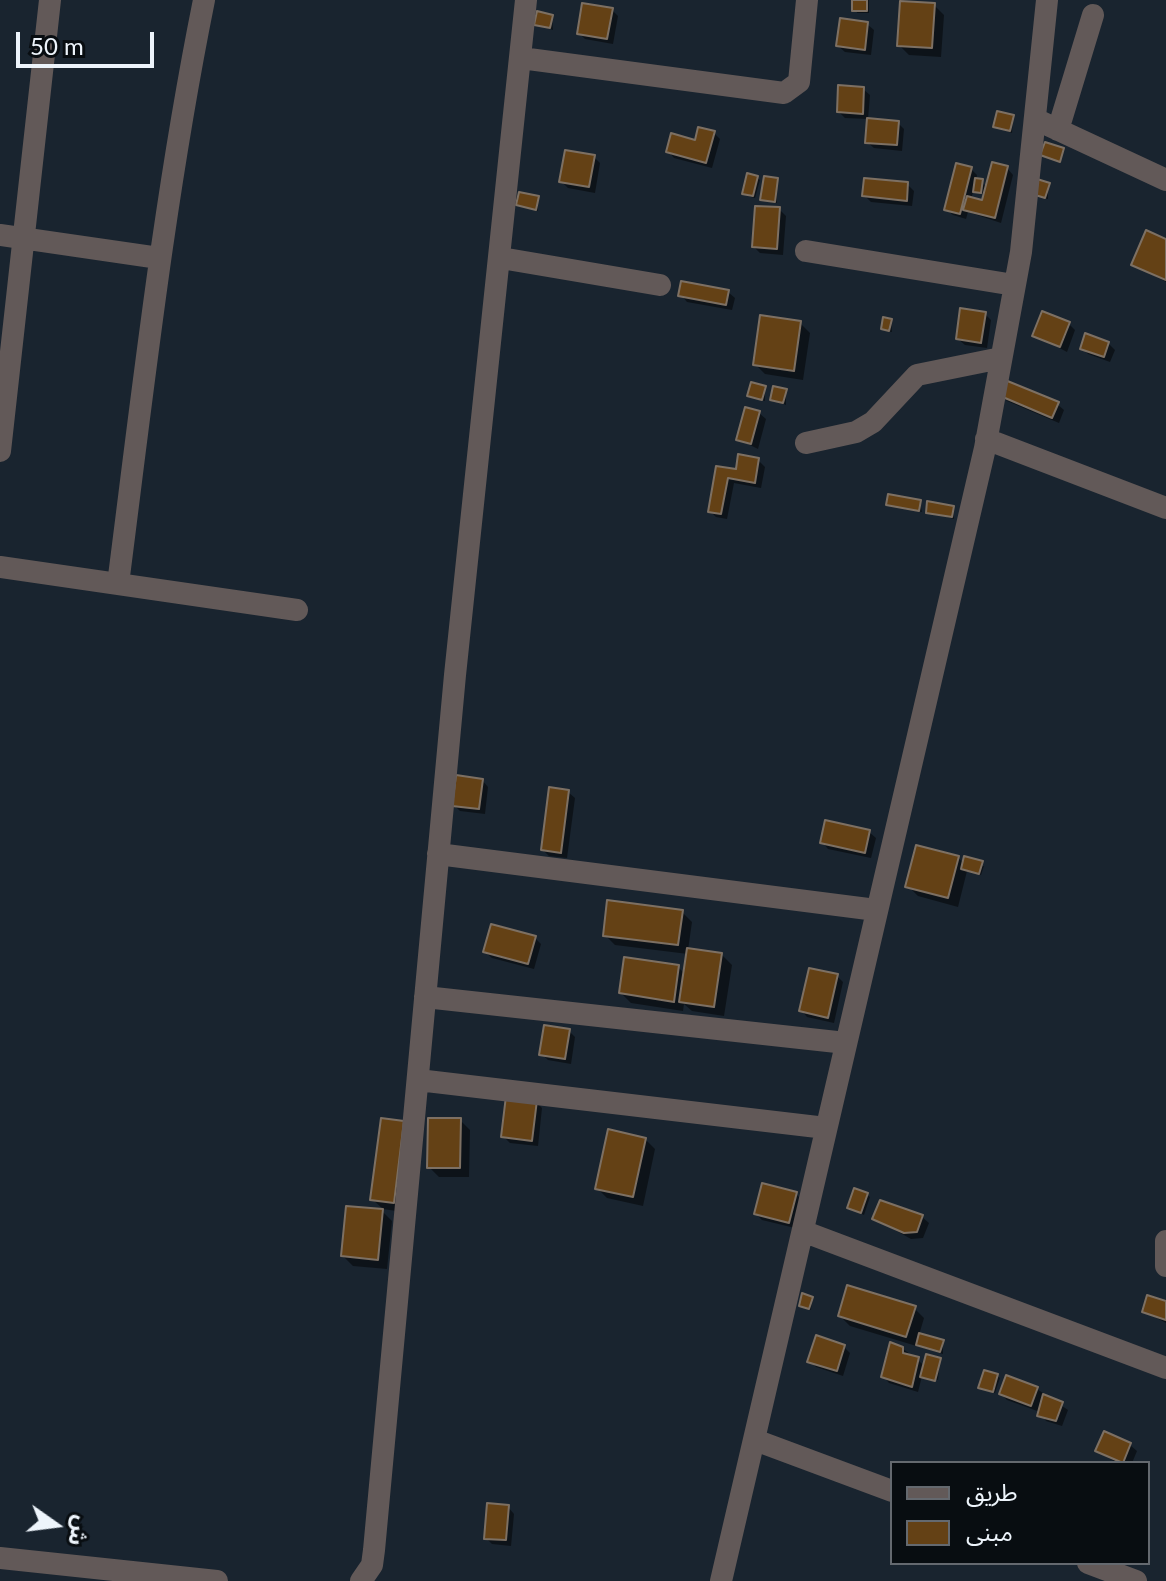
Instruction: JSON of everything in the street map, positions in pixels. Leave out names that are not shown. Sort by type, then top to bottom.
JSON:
[{"type":"street","points":[[0,451],[50,0]]},
{"type":"street","points":[[118,584],[159,258],[182,110],[204,0]]},
{"type":"street","points":[[361,1581],[372,1565],[374,1550],[438,854],[526,0]]},
{"type":"street","points":[[521,58],[784,93],[799,82],[807,0]]},
{"type":"street","points":[[721,1581],[805,1232],[826,1128],[986,439],[1014,285],[1047,0]]},
{"type":"street","points":[[1058,130],[1093,15]]},
{"type":"street","points":[[1035,119],[1166,180]]},
{"type":"street","points":[[0,235],[26,236],[159,258]]},
{"type":"street","points":[[806,251],[1014,285]]},
{"type":"street","points":[[501,258],[660,285]]},
{"type":"street","points":[[806,443],[856,432],[873,422],[917,375],[1001,358]]},
{"type":"street","points":[[986,439],[1166,508]]},
{"type":"street","points":[[0,567],[297,610]]},
{"type":"street","points":[[438,854],[876,910]]},
{"type":"street","points":[[425,997],[846,1043]]},
{"type":"street","points":[[418,1080],[826,1128]]},
{"type":"street","points":[[805,1232],[1166,1368]]},
{"type":"street","points":[[1166,1241],[1166,1266]]},
{"type":"street","points":[[755,1440],[890,1490]]},
{"type":"street","points":[[0,1558],[217,1581]]},
{"type":"street","points":[[1093,1565],[1136,1581]]},
{"type":"building","points":[[852,0],[867,0],[867,11],[852,11]]},
{"type":"building","points":[[900,1],[935,3],[932,48],[897,46]]},
{"type":"building","points":[[582,3],[613,8],[607,39],[577,34]]},
{"type":"building","points":[[537,11],[553,15],[550,28],[534,25]]},
{"type":"building","points":[[840,18],[868,22],[865,50],[836,46]]},
{"type":"building","points":[[838,85],[864,87],[863,114],[837,112]]},
{"type":"building","points":[[997,111],[1014,115],[1010,131],[993,127]]},
{"type":"building","points":[[867,118],[899,121],[897,145],[865,143]]},
{"type":"building","points":[[698,127],[715,131],[706,163],[666,152],[671,133],[695,140]]},
{"type":"building","points":[[1045,142],[1064,148],[1060,162],[1040,155]]},
{"type":"building","points":[[565,150],[595,155],[589,187],[559,182]]},
{"type":"building","points":[[992,162],[1008,166],[995,218],[963,210],[967,196],[982,200]]},
{"type":"building","points":[[956,163],[972,167],[960,214],[944,210]]},
{"type":"building","points":[[747,173],[758,176],[753,196],[742,194]]},
{"type":"building","points":[[764,176],[778,178],[775,202],[760,200]]},
{"type":"building","points":[[864,178],[908,182],[907,201],[862,196]]},
{"type":"building","points":[[975,178],[983,179],[981,193],[973,192]]},
{"type":"building","points":[[1037,179],[1050,183],[1045,198],[1032,194]]},
{"type":"building","points":[[519,192],[539,196],[536,210],[516,205]]},
{"type":"building","points":[[755,206],[780,207],[777,249],[752,247]]},
{"type":"building","points":[[1146,230],[1166,239],[1166,280],[1131,265]]},
{"type":"building","points":[[681,281],[729,290],[726,305],[678,296]]},
{"type":"building","points":[[960,308],[986,312],[981,343],[956,339]]},
{"type":"building","points":[[1042,311],[1070,322],[1060,347],[1032,336]]},
{"type":"building","points":[[760,315],[801,321],[794,371],[753,365]]},
{"type":"building","points":[[883,317],[892,319],[889,331],[881,329]]},
{"type":"building","points":[[1085,333],[1109,342],[1104,357],[1080,349]]},
{"type":"building","points":[[1005,380],[1059,402],[1052,418],[998,395]]},
{"type":"building","points":[[751,382],[766,386],[762,400],[747,396]]},
{"type":"building","points":[[773,386],[787,389],[783,403],[770,400]]},
{"type":"building","points":[[745,407],[760,411],[751,444],[736,440]]},
{"type":"building","points":[[738,454],[759,458],[755,483],[728,478],[721,514],[708,512],[716,466],[736,469]]},
{"type":"building","points":[[888,494],[921,500],[919,511],[886,505]]},
{"type":"building","points":[[927,501],[954,506],[952,517],[926,513]]},
{"type":"building","points":[[456,775],[483,779],[479,809],[452,806]]},
{"type":"building","points":[[549,787],[569,790],[561,853],[541,850]]},
{"type":"building","points":[[825,820],[870,830],[865,853],[820,843]]},
{"type":"building","points":[[916,845],[959,856],[948,898],[905,887]]},
{"type":"building","points":[[964,856],[983,861],[979,874],[961,869]]},
{"type":"building","points":[[607,900],[683,910],[678,945],[603,936]]},
{"type":"building","points":[[491,924],[536,936],[528,964],[483,952]]},
{"type":"building","points":[[687,948],[722,953],[714,1007],[679,1002]]},
{"type":"building","points":[[624,957],[679,965],[674,1002],[619,993]]},
{"type":"building","points":[[809,968],[838,974],[828,1018],[799,1011]]},
{"type":"building","points":[[544,1025],[570,1029],[565,1059],[539,1055]]},
{"type":"building","points":[[506,1096],[537,1100],[532,1141],[501,1137]]},
{"type":"building","points":[[381,1118],[404,1121],[394,1203],[370,1200]]},
{"type":"building","points":[[428,1118],[461,1118],[460,1168],[427,1168]]},
{"type":"building","points":[[608,1129],[646,1138],[633,1197],[595,1189]]},
{"type":"building","points":[[762,1183],[797,1192],[789,1223],[754,1214]]},
{"type":"building","points":[[854,1188],[868,1193],[861,1213],[847,1208]]},
{"type":"building","points":[[880,1200],[923,1215],[917,1232],[904,1233],[872,1219]]},
{"type":"building","points":[[346,1206],[383,1209],[378,1260],[341,1256]]},
{"type":"building","points":[[847,1285],[916,1306],[906,1337],[838,1316]]},
{"type":"building","points":[[802,1293],[813,1297],[809,1309],[799,1306]]},
{"type":"building","points":[[1147,1295],[1166,1301],[1166,1320],[1142,1312]]},
{"type":"building","points":[[919,1333],[944,1340],[940,1352],[916,1345]]},
{"type":"building","points":[[816,1335],[845,1345],[837,1371],[807,1362]]},
{"type":"building","points":[[890,1342],[903,1347],[903,1353],[919,1357],[912,1387],[881,1377]]},
{"type":"building","points":[[926,1354],[941,1358],[935,1381],[920,1377]]},
{"type":"building","points":[[984,1370],[998,1374],[993,1392],[978,1388]]},
{"type":"building","points":[[1006,1375],[1038,1387],[1031,1406],[999,1394]]},
{"type":"building","points":[[1043,1394],[1063,1402],[1056,1421],[1037,1416]]},
{"type":"building","points":[[1104,1431],[1131,1443],[1124,1461],[1095,1451]]},
{"type":"building","points":[[487,1503],[509,1505],[506,1540],[484,1539]]}]
